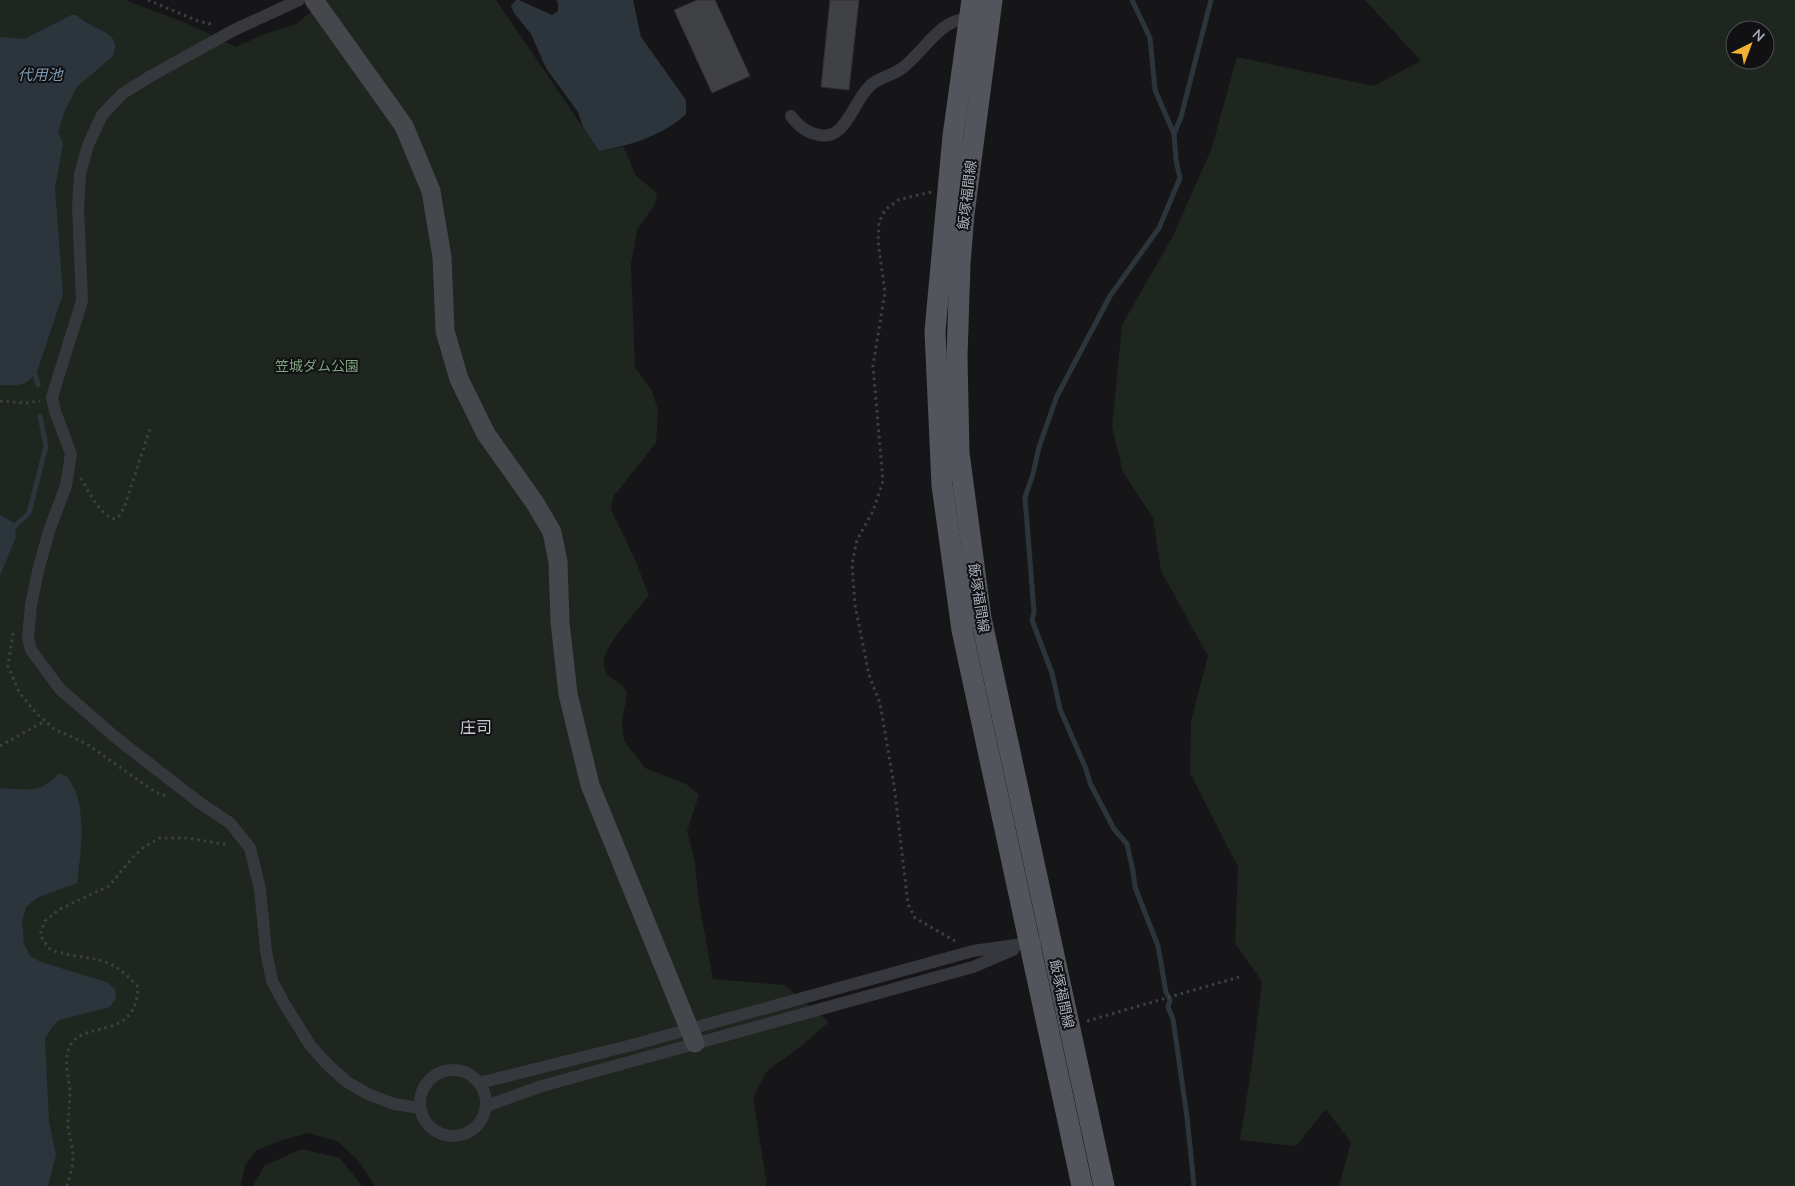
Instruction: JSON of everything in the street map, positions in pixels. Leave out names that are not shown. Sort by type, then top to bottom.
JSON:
[{"type":"main road","name":"飯塚福間線","points":[[992,0],[977,13],[953,136],[935,331],[942,485],[962,630],[1082,1186]]},
{"type":"main road","name":"飯塚福間線","points":[[977,13],[960,264],[957,357],[959,453],[981,618],[1104,1186]]},
{"type":"street","points":[[299,0],[234,30],[122,94],[102,115],[88,144],[80,174],[78,208],[82,300],[52,397],[70,454],[70,460],[66,486],[50,528],[39,567],[30,613],[28,637],[31,650],[60,689],[115,737],[230,823],[250,848],[260,889],[266,951],[272,981],[310,1045],[346,1082],[368,1094],[394,1104],[420,1108]]},
{"type":"street","points":[[314,0],[404,126],[431,191],[442,257],[445,331],[459,379],[486,434],[535,503],[552,532],[558,562],[560,622],[568,694],[590,785],[691,1036]]},
{"type":"street","points":[[792,116],[799,126],[813,134],[822,136],[834,134],[846,122],[868,87],[901,69],[940,30],[952,21],[977,13]]},
{"type":"street","points":[[486,1106],[691,1036],[972,951],[1050,938]]},
{"type":"street","points":[[479,1083],[614,1049],[759,1027],[973,967],[1029,943]]},
{"type":"street","points":[[461,1070],[469,1074],[479,1083],[485,1096],[486,1106],[483,1117],[477,1126],[459,1136],[448,1136],[438,1132],[423,1118],[420,1108],[422,1090],[427,1082],[442,1071],[461,1070]]},
{"type":"path","points":[[148,0],[198,21],[234,30]]},
{"type":"path","points":[[949,187],[898,200],[885,210],[879,222],[878,241],[885,292],[873,366],[883,481],[873,511],[857,540],[852,564],[857,614],[869,675],[880,703],[892,776],[908,904],[915,918],[972,951]]},
{"type":"path","points":[[0,401],[26,403],[52,397]]},
{"type":"path","points":[[70,460],[104,514],[109,518],[115,519],[124,508],[150,429]]},
{"type":"path","points":[[0,746],[45,721]]},
{"type":"path","points":[[68,1186],[74,1159],[68,1126],[70,1092],[67,1057],[69,1047],[75,1038],[119,1024],[129,1014],[138,1000],[138,987],[124,972],[106,962],[87,956],[67,954],[50,949],[40,935],[45,921],[60,909],[109,886],[133,857],[144,847],[160,838],[187,838],[250,848]]},
{"type":"path","points":[[1069,1026],[1239,977]]},
{"type":"green space","name":"笠城ダム公園","points":[[0,0],[125,0],[186,23],[236,47],[262,35],[296,24],[326,0],[496,0],[599,151],[624,147],[636,176],[657,193],[655,204],[637,230],[631,264],[635,367],[652,391],[658,410],[656,443],[613,497],[611,510],[635,559],[649,596],[610,645],[604,664],[607,675],[622,685],[627,693],[622,723],[624,741],[645,768],[686,784],[699,795],[687,831],[695,862],[698,896],[713,979],[784,985],[829,1022],[800,1047],[767,1071],[753,1097],[767,1186],[375,1186],[358,1160],[337,1141],[308,1133],[282,1140],[255,1151],[245,1166],[241,1186],[0,1186]]},
{"type":"green space","points":[[1365,0],[1795,0],[1795,1186],[1339,1186],[1351,1143],[1326,1109],[1296,1146],[1240,1140],[1262,982],[1235,943],[1238,867],[1190,773],[1191,721],[1208,656],[1161,571],[1153,518],[1123,472],[1112,427],[1122,325],[1173,236],[1211,150],[1237,57],[1373,86],[1421,61]]},
{"type":"green space","points":[[301,1149],[340,1158],[362,1186],[253,1186],[264,1166]]},
{"type":"water","points":[[516,0],[552,15],[558,11],[558,2],[556,0],[633,0],[641,37],[686,100],[686,114],[657,134],[622,146],[599,151],[583,127],[578,112],[546,68],[531,34],[514,13],[511,6]]},
{"type":"water","name":"代用池","points":[[71,15],[76,15],[105,32],[113,39],[115,50],[112,57],[77,87],[65,110],[58,132],[63,143],[55,189],[63,294],[38,369],[35,375],[27,382],[0,385],[0,37],[25,39]]},
{"type":"water","points":[[0,515],[14,523],[16,537],[0,576]]},
{"type":"water","points":[[58,774],[65,775],[73,785],[78,798],[82,826],[77,883],[37,898],[26,907],[22,922],[24,944],[30,956],[41,962],[106,982],[115,989],[116,998],[110,1007],[59,1020],[45,1039],[49,1122],[56,1155],[48,1186],[0,1186],[0,788],[24,790],[39,788],[52,781]]},
{"type":"building","points":[[697,0],[715,0],[750,76],[712,93],[674,10]]},
{"type":"building","points":[[830,0],[859,0],[849,90],[821,87]]},
{"type":"waterway","points":[[1132,0],[1150,38],[1155,90],[1174,134],[1176,160],[1180,178],[1159,228],[1110,296],[1057,396],[1039,447],[1033,474],[1025,497],[1034,612],[1032,620],[1052,673],[1060,709],[1086,769],[1090,783],[1114,829],[1127,844],[1135,887],[1158,946],[1166,992],[1170,1000],[1168,1007],[1173,1019],[1187,1117],[1194,1186]]},
{"type":"waterway","points":[[1174,134],[1181,117],[1211,0]]},
{"type":"waterway","points":[[35,374],[38,385]]},
{"type":"waterway","points":[[14,527],[29,513],[46,446],[40,416]]},
{"type":"district","name":"庄司","points":[[476,727]]}]
